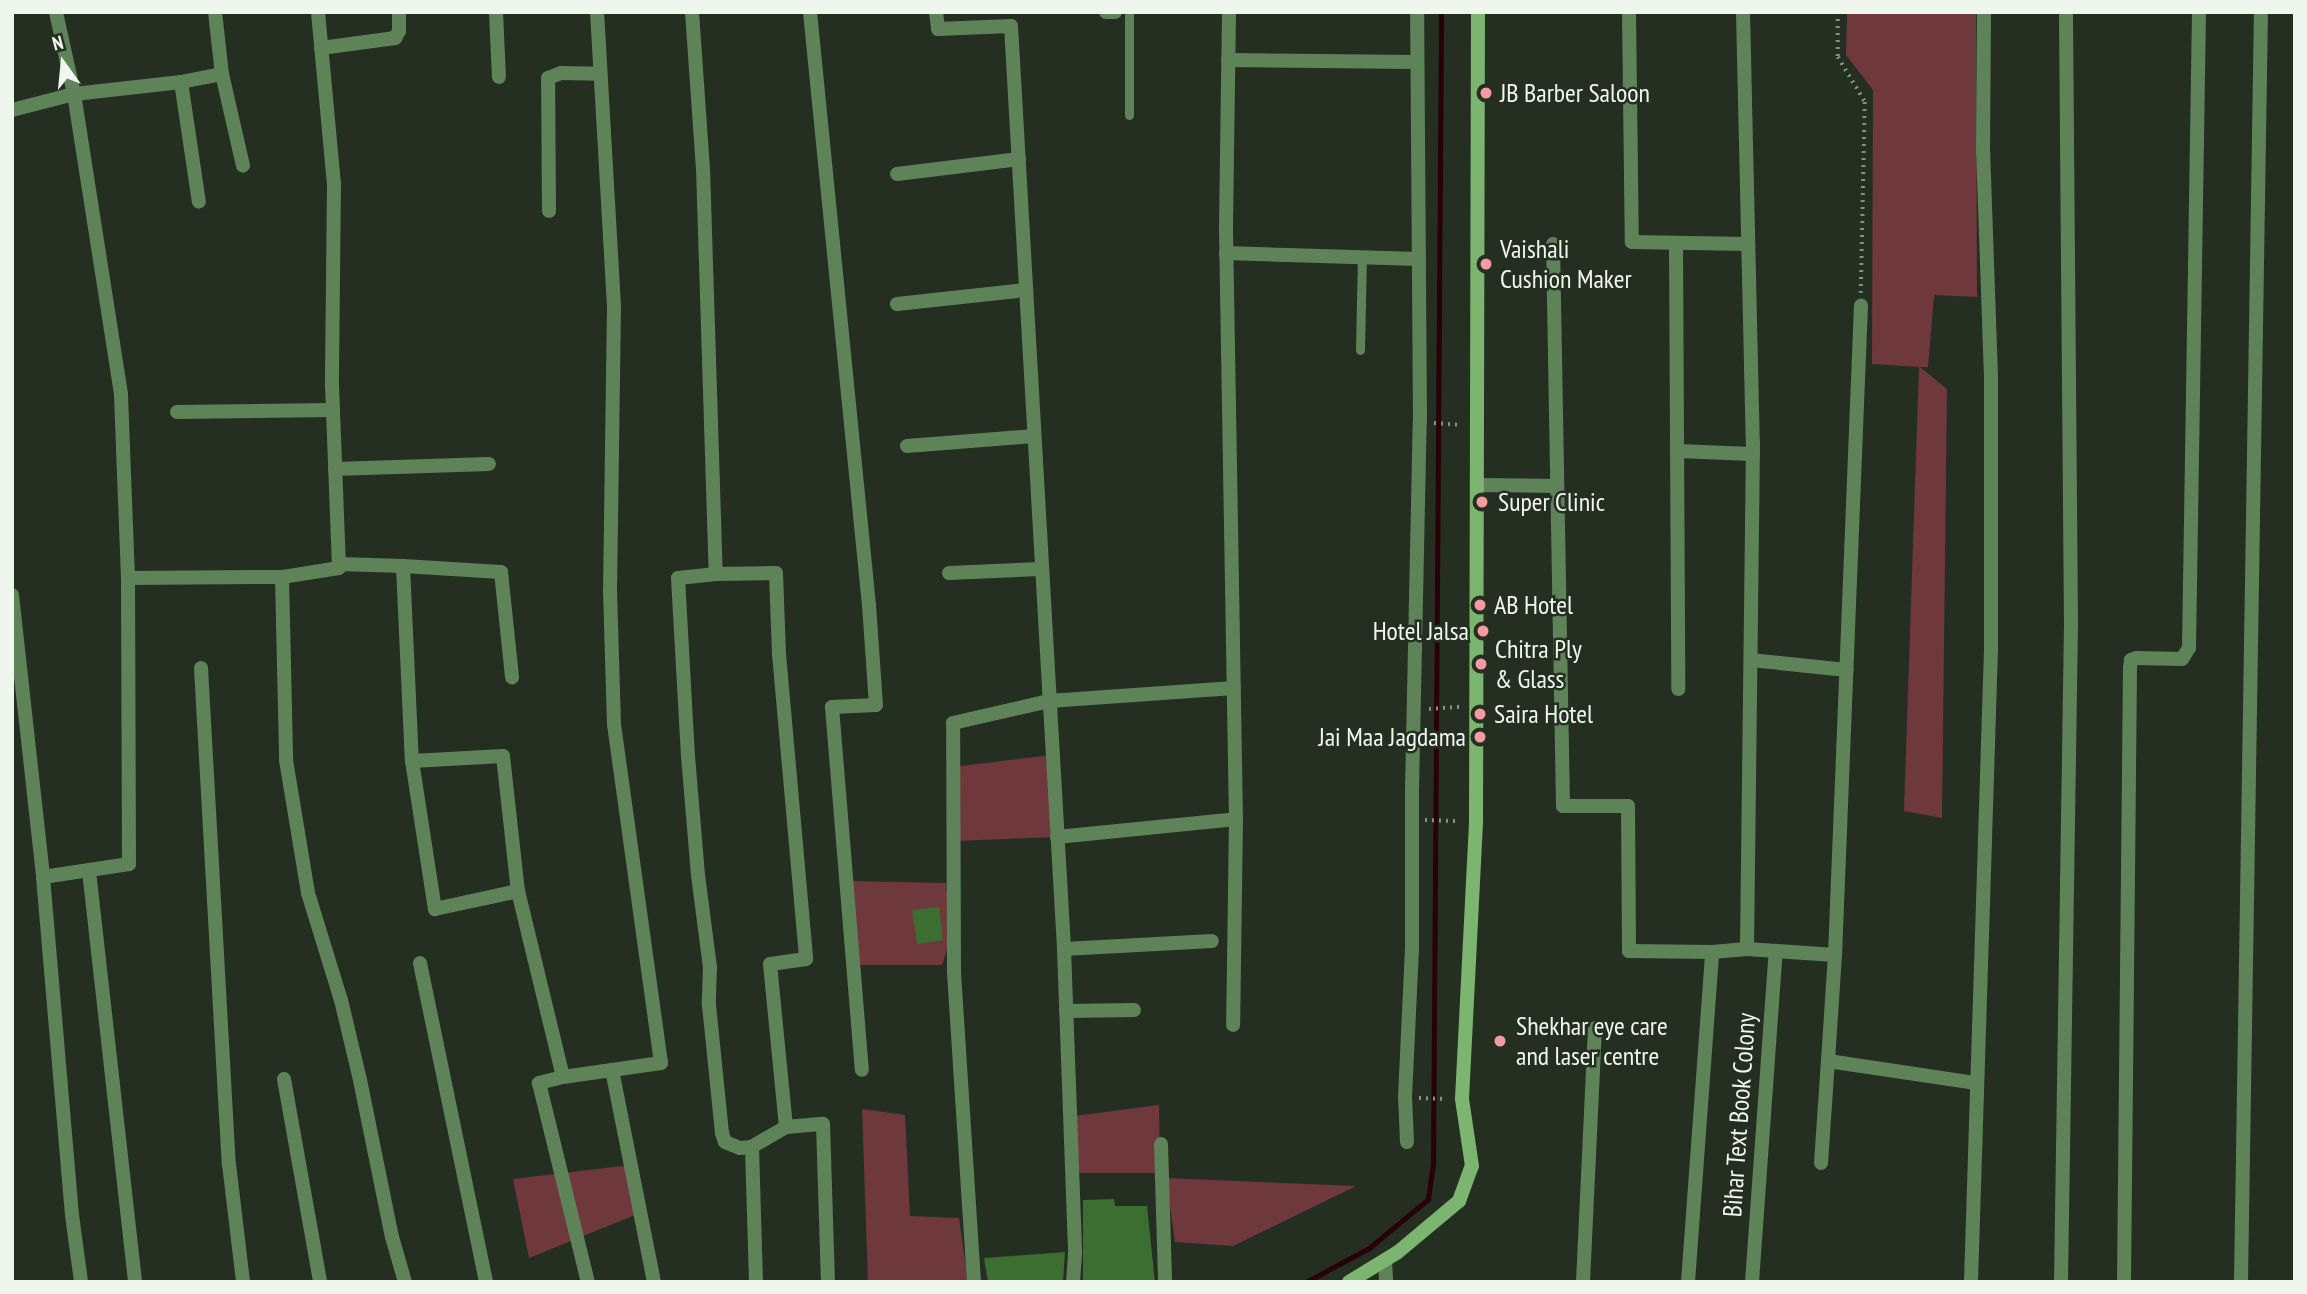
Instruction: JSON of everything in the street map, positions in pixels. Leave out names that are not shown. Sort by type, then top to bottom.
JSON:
[{"type":"street","points":[[43,877],[130,864],[128,578],[121,394],[74,94],[56,12]]},
{"type":"street","points":[[215,12],[222,74],[243,166]]},
{"type":"street","points":[[128,578],[282,577],[339,568],[333,410],[334,183],[318,12]]},
{"type":"street","points":[[321,48],[395,38],[400,31],[399,12]]},
{"type":"street","points":[[496,12],[499,77]]},
{"type":"street","points":[[587,1282],[540,1083],[563,1077],[661,1063],[614,725],[610,592],[614,306],[597,12]]},
{"type":"street","points":[[692,12],[703,168],[716,574]]},
{"type":"street","points":[[810,12],[869,605],[876,705],[832,707],[862,1070]]},
{"type":"street","points":[[936,12],[937,29],[1011,26],[1064,949],[1075,1240],[1073,1282]]},
{"type":"street","points":[[1107,12],[1115,12]]},
{"type":"street","points":[[1229,12],[1226,253],[1236,819],[1233,1025]]},
{"type":"street","points":[[1407,1142],[1405,1097],[1412,950],[1412,777],[1420,422],[1417,12]]},
{"type":"street","points":[[1349,1282],[1385,1260],[1459,1201],[1472,1166],[1462,1099],[1476,822],[1478,12]]},
{"type":"street","points":[[1629,12],[1632,242],[1676,245],[1748,244]]},
{"type":"street","points":[[1743,12],[1753,454],[1747,949]]},
{"type":"street","points":[[1970,1282],[1992,648],[1991,377],[1983,152],[1984,12]]},
{"type":"street","points":[[2061,1282],[2071,626],[2066,12]]},
{"type":"street","points":[[2124,1282],[2130,668],[2131,660],[2136,658],[2182,659],[2189,648],[2199,12]]},
{"type":"street","points":[[2241,1282],[2261,12]]},
{"type":"street","points":[[1228,60],[1417,62]]},
{"type":"street","points":[[12,110],[74,94],[181,82],[222,74]]},
{"type":"street","points":[[549,211],[548,78],[561,74],[600,74]]},
{"type":"street","points":[[181,82],[199,202]]},
{"type":"street","points":[[897,174],[1018,159]]},
{"type":"street","points":[[1553,244],[1563,806],[1629,806],[1629,951],[1712,952],[1747,949],[1835,954]]},
{"type":"street","points":[[1676,245],[1678,688]]},
{"type":"street","points":[[1226,253],[1419,259]]},
{"type":"street","points":[[897,304],[1026,290]]},
{"type":"street","points":[[1821,1163],[1835,954],[1861,306]]},
{"type":"street","points":[[177,412],[333,410]]},
{"type":"street","points":[[907,446],[1034,436]]},
{"type":"street","points":[[1677,451],[1753,454]]},
{"type":"street","points":[[335,469],[489,464]]},
{"type":"street","points":[[1477,485],[1557,486]]},
{"type":"street","points":[[339,564],[500,572],[512,677]]},
{"type":"street","points":[[403,566],[412,761],[436,909],[518,891]]},
{"type":"street","points":[[949,573],[1041,569]]},
{"type":"street","points":[[786,1127],[771,964],[806,959],[779,654],[776,573],[678,578],[687,743],[698,875],[710,967],[709,1005],[722,1133],[725,1142],[740,1148],[752,1147],[786,1127],[823,1124],[828,1282]]},
{"type":"street","points":[[282,577],[286,760],[297,842],[308,893],[341,1000],[391,1237],[405,1282]]},
{"type":"street","points":[[12,595],[18,704],[43,877],[72,1215],[81,1282]]},
{"type":"street","points":[[1751,660],[1846,670]]},
{"type":"street","points":[[201,668],[229,1164],[243,1282]]},
{"type":"street","points":[[974,1282],[954,972],[953,723],[1049,701],[1234,688]]},
{"type":"street","points":[[412,761],[503,755],[518,891],[563,1077]]},
{"type":"street","points":[[1056,837],[1236,819]]},
{"type":"street","points":[[89,871],[135,1282]]},
{"type":"street","points":[[1064,949],[1212,941]]},
{"type":"street","name":"Bihar Text Book Colony","points":[[1752,1282],[1776,951]]},
{"type":"street","points":[[1688,1282],[1712,952]]},
{"type":"street","points":[[420,963],[486,1282]]},
{"type":"street","points":[[1066,1011],[1134,1010]]},
{"type":"street","points":[[1583,1282],[1595,1028]]},
{"type":"street","points":[[1828,1061],[1976,1083]]},
{"type":"street","points":[[612,1070],[654,1282]]},
{"type":"street","points":[[284,1079],[320,1282]]},
{"type":"street","points":[[1161,1144],[1165,1282]]},
{"type":"street","points":[[752,1147],[756,1282]]},
{"type":"street","points":[[1385,1260],[1387,1282]]},
{"type":"lane","points":[[1129,12],[1129,115]]},
{"type":"lane","points":[[1360,349],[1362,257]]},
{"type":"path","points":[[1838,12],[1838,57],[1865,102],[1861,306]]},
{"type":"path","points":[[1434,423],[1456,424]]},
{"type":"path","points":[[1429,630],[1452,631]]},
{"type":"path","points":[[1431,709],[1450,708]]},
{"type":"path","points":[[1431,820],[1454,821]]},
{"type":"path","points":[[1420,1098],[1446,1098]]},
{"type":"shaded area","points":[[1847,12],[1976,12],[1977,297],[1934,295],[1928,367],[1920,367],[1947,389],[1942,818],[1904,811],[1919,367],[1872,364],[1873,90],[1846,55]]},
{"type":"shaded area","points":[[1052,755],[1057,837],[954,841],[953,767]]},
{"type":"shaded area","points":[[851,881],[946,883],[951,937],[942,965],[856,965]]},
{"type":"shaded area","points":[[1159,1105],[1160,1173],[1076,1173],[1074,1116]]},
{"type":"shaded area","points":[[862,1109],[905,1115],[910,1216],[959,1218],[968,1282],[868,1282]]},
{"type":"shaded area","points":[[630,1165],[640,1213],[529,1258],[513,1179]]},
{"type":"shaded area","points":[[1166,1178],[1356,1186],[1233,1246],[1175,1242]]},
{"type":"building","points":[[939,907],[943,940],[917,944],[912,910]]},
{"type":"building","points":[[1114,1199],[1115,1206],[1147,1206],[1155,1282],[1083,1282],[1083,1200]]},
{"type":"building","points":[[1065,1252],[1063,1282],[988,1282],[984,1258]]},
{"type":"waterway","points":[[1306,1282],[1369,1248],[1428,1199],[1433,1164],[1441,12]]},
{"type":"place","name":"JB Barber Saloon","points":[[1486,93]]},
{"type":"place","name":"Vaishali Cushion Maker","points":[[1486,264]]},
{"type":"place","name":"Super Clinic","points":[[1482,502]]},
{"type":"place","name":"AB Hotel","points":[[1480,605]]},
{"type":"place","name":"Hotel Jalsa","points":[[1483,631]]},
{"type":"place","name":"Chitra Ply & Glass","points":[[1481,664]]},
{"type":"place","name":"Saira Hotel","points":[[1480,714]]},
{"type":"place","name":"Jai Maa Jagdama","points":[[1480,737]]},
{"type":"place","name":"Shekhar eye care and laser centre","points":[[1500,1041]]}]
